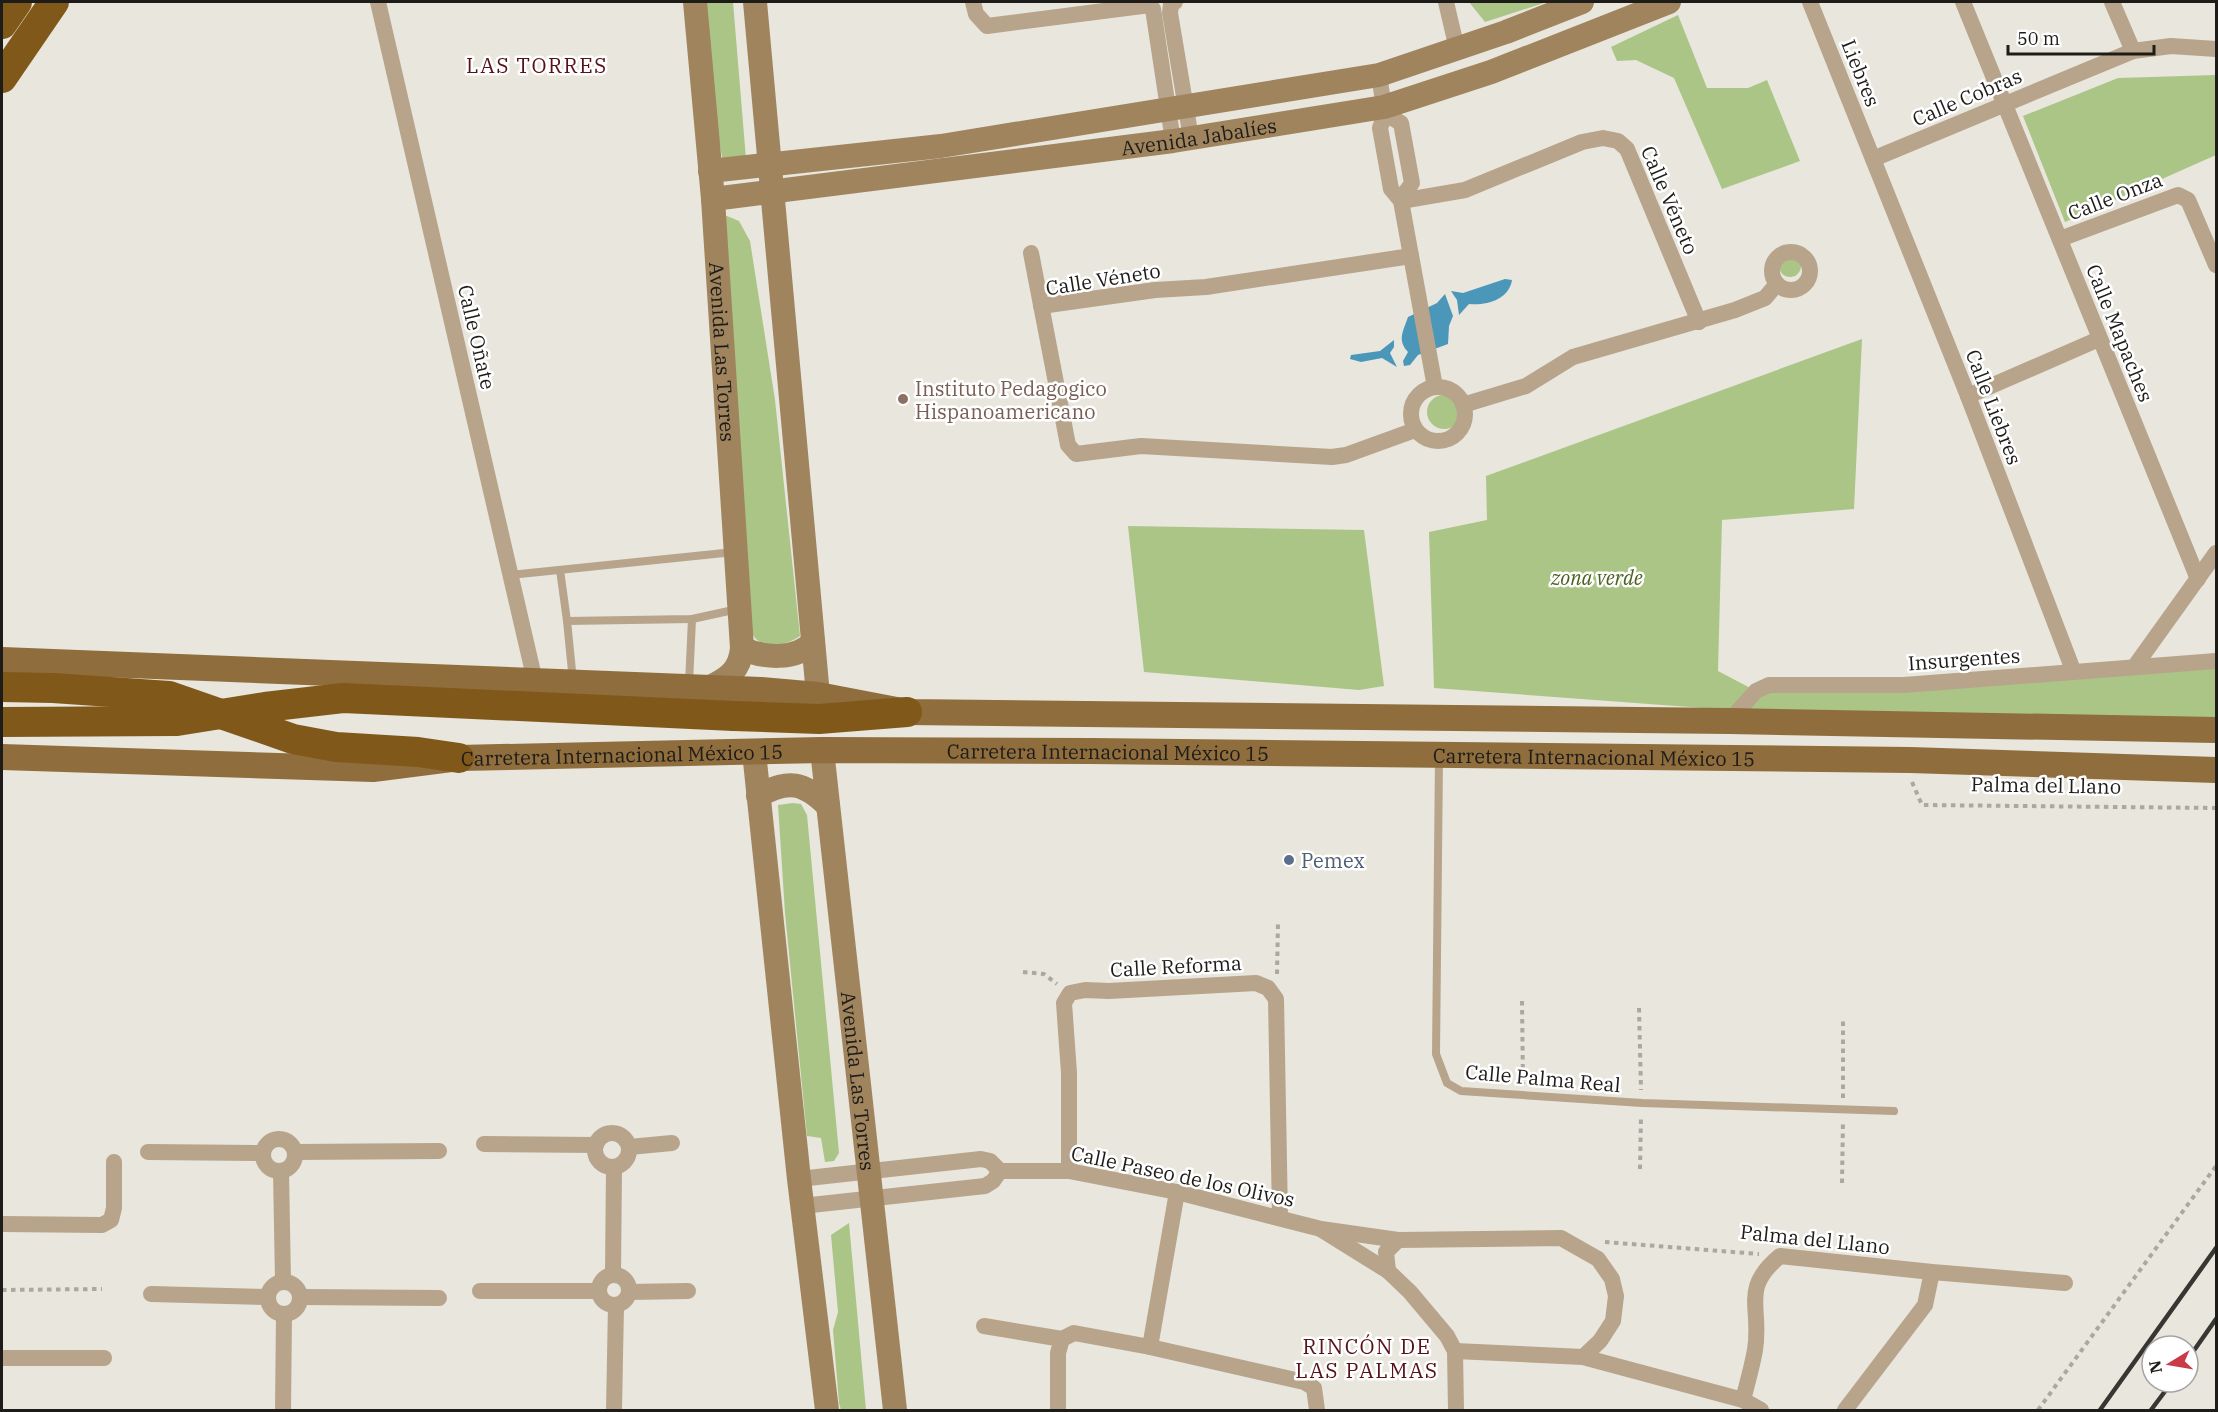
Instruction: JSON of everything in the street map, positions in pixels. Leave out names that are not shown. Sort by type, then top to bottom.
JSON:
[{"type":"highway","points":[[2,24],[17,2]]},
{"type":"highway","points":[[2,78],[54,2]]},
{"type":"highway","points":[[2,687],[169,696],[293,739],[336,747],[418,752],[459,758]]},
{"type":"highway","points":[[2,722],[177,721],[255,708],[343,698],[819,719],[907,712]]},
{"type":"main road","points":[[2,660],[699,687]]},
{"type":"main road","name":"Carretera Internacional México 15","points":[[699,687],[818,695],[907,712],[1730,721],[2217,730]]},
{"type":"main road","name":"Carretera Internacional México 15","points":[[2,758],[373,770],[459,758],[822,750],[1910,760],[2217,770]]},
{"type":"street","name":"Calle Oñate","points":[[378,2],[535,681]]},
{"type":"street","name":"Avenida Las Torres","points":[[695,2],[713,199],[742,648],[741,660],[733,674],[699,687]]},
{"type":"street","points":[[755,2],[818,695]]},
{"type":"street","points":[[973,2],[976,14],[987,26],[1150,5],[1153,9],[1178,108]]},
{"type":"street","points":[[1446,2],[1457,50]]},
{"type":"street","name":"Avenida Jabalíes","points":[[710,171],[941,146],[1378,75],[1457,50],[1582,2]]},
{"type":"street","name":"Avenida Jabalíes","points":[[713,199],[1182,140],[1385,110],[1669,2]]},
{"type":"street","name":"Liebres","points":[[1810,2],[1873,159]]},
{"type":"street","name":"Calle Mapaches","points":[[1963,2],[2198,579]]},
{"type":"street","points":[[2112,2],[2133,51]]},
{"type":"street","points":[[1173,3],[1170,13],[1182,140]]},
{"type":"street","points":[[1506,32],[1518,61]]},
{"type":"street","name":"Calle Cobras","points":[[1873,159],[2133,51],[2171,46],[2217,49]]},
{"type":"street","points":[[1378,75],[1385,110],[1380,128],[1389,179],[1391,189],[1401,200],[1435,387]]},
{"type":"street","name":"Calle Véneto","points":[[1401,200],[1465,190],[1582,142],[1603,138],[1618,141],[1626,149],[1699,322]]},
{"type":"street","name":"Calle Liebres","points":[[1873,159],[1968,396],[2073,670]]},
{"type":"street","name":"Calle Onza","points":[[2060,239],[2173,197],[2184,196],[2188,200],[2217,265]]},
{"type":"street","points":[[1031,253],[1041,306]]},
{"type":"street","name":"Calle Véneto","points":[[1411,256],[1206,287],[1155,290],[1041,306],[1068,445],[1076,454],[1142,446],[1332,457],[1346,455],[1415,430]]},
{"type":"street","points":[[1463,405],[1526,386],[1574,357],[1699,322],[1765,298],[1776,285]]},
{"type":"street","points":[[1968,396],[2099,339]]},
{"type":"street","points":[[1435,387],[1449,389],[1460,399],[1463,405],[1464,423],[1454,437],[1437,442],[1428,441],[1415,430],[1411,421],[1413,403],[1418,395],[1435,387]]},
{"type":"street","points":[[2135,666],[2217,553]]},
{"type":"street","points":[[742,648],[760,656],[770,656],[804,650],[813,642]]},
{"type":"street","name":"Insurgentes","points":[[1730,721],[1756,691],[1769,685],[1904,685],[2073,670],[2217,661]]},
{"type":"street","name":"Avenida Las Torres","points":[[822,750],[895,1410]]},
{"type":"street","points":[[754,752],[799,1179],[827,1410]]},
{"type":"street","points":[[758,796],[776,786],[795,785],[812,790],[828,806]]},
{"type":"street","name":"Calle Reforma","points":[[1070,993],[1085,990],[1109,992],[1256,983],[1268,988],[1276,999]]},
{"type":"street","points":[[1069,1170],[1069,1073],[1064,1003],[1070,993]]},
{"type":"street","points":[[1276,999],[1280,1217]]},
{"type":"street","points":[[609,1133],[618,1134],[626,1139],[629,1147],[628,1156],[614,1167],[599,1160],[596,1145],[601,1137],[609,1133]]},
{"type":"street","points":[[274,1139],[283,1139],[291,1144],[295,1152],[294,1161],[289,1168],[281,1171],[271,1169],[265,1162],[263,1153],[267,1144],[274,1139]]},
{"type":"street","points":[[629,1147],[672,1143]]},
{"type":"street","points":[[484,1144],[596,1145]]},
{"type":"street","points":[[295,1152],[440,1151]]},
{"type":"street","points":[[148,1152],[263,1153]]},
{"type":"street","name":"Calle Paseo de los Olivos","points":[[799,1179],[981,1159],[990,1161],[1000,1171],[1069,1170],[1177,1192],[1321,1229]]},
{"type":"street","points":[[2,1224],[102,1225],[111,1220],[114,1208],[114,1162]]},
{"type":"street","points":[[614,1167],[614,1274]]},
{"type":"street","points":[[281,1171],[283,1281]]},
{"type":"street","points":[[802,1206],[985,1186],[993,1181],[1000,1171]]},
{"type":"street","points":[[1150,1347],[1177,1192]]},
{"type":"street","points":[[1321,1229],[1398,1240],[1561,1238],[1598,1259],[1611,1279],[1616,1296],[1613,1321],[1600,1341],[1582,1357]]},
{"type":"street","points":[[1321,1229],[1388,1271],[1432,1318],[1455,1351],[1456,1410]]},
{"type":"street","points":[[1388,1271],[1386,1252],[1398,1240]]},
{"type":"street","points":[[1743,1400],[1755,1348],[1756,1285],[1764,1269],[1780,1256]]},
{"type":"street","name":"Palma del Llano","points":[[1780,1256],[2065,1283]]},
{"type":"street","points":[[1845,1410],[1925,1305],[1932,1272]]},
{"type":"street","points":[[614,1274],[627,1282],[629,1292],[625,1301],[616,1305],[608,1304],[602,1299],[599,1291],[602,1281],[614,1274]]},
{"type":"street","points":[[268,1297],[272,1309],[284,1314],[292,1311],[298,1305],[300,1297],[297,1289],[283,1281]]},
{"type":"street","points":[[268,1297],[276,1284],[283,1281]]},
{"type":"street","points":[[480,1291],[599,1291]]},
{"type":"street","points":[[629,1292],[688,1291]]},
{"type":"street","points":[[152,1294],[268,1297]]},
{"type":"street","points":[[300,1297],[439,1298]]},
{"type":"street","points":[[614,1410],[616,1305]]},
{"type":"street","points":[[283,1410],[284,1314]]},
{"type":"street","points":[[984,1326],[1062,1339],[1074,1333],[1150,1347],[1304,1382],[1314,1388],[1317,1410]]},
{"type":"street","points":[[1058,1410],[1058,1353],[1062,1339]]},
{"type":"street","points":[[1455,1351],[1582,1357],[1743,1400],[1761,1410]]},
{"type":"street","points":[[2,1358],[104,1358]]},
{"type":"lane","points":[[510,575],[735,552]]},
{"type":"lane","points":[[560,570],[573,683]]},
{"type":"lane","points":[[567,621],[692,619],[739,609]]},
{"type":"lane","points":[[692,619],[699,687]]},
{"type":"lane","name":"Calle Palma Real","points":[[1439,757],[1436,1054],[1447,1083],[1461,1091],[1523,1096],[1894,1111]]},
{"type":"path","name":"Palma del Llano","points":[[1910,760],[1912,785],[1922,805],[2217,808]]},
{"type":"path","points":[[1276,999],[1278,922]]},
{"type":"path","points":[[1023,972],[1044,974],[1070,993]]},
{"type":"path","points":[[1522,1001],[1523,1096]]},
{"type":"path","points":[[2038,1410],[2217,1166]]},
{"type":"path","name":"Palma del Llano","points":[[1561,1238],[1780,1256]]},
{"type":"path","points":[[2,1290],[102,1289]]},
{"type":"green space","points":[[693,2],[733,2],[746,159],[723,162]]},
{"type":"green space","points":[[1469,2],[1547,2],[1485,22]]},
{"type":"green space","points":[[1678,15],[1707,88],[1748,88],[1767,80],[1800,161],[1722,189],[1674,78],[1636,60],[1617,61],[1611,47]]},
{"type":"green space","points":[[2216,75],[2216,155],[2065,222],[2023,116],[2118,78]]},
{"type":"green space","points":[[727,216],[739,221],[750,241],[775,400],[800,636],[778,645],[766,644],[756,639],[739,609],[718,218]]},
{"type":"green space","points":[[1790,255],[1798,258],[1801,266],[1798,274],[1790,277],[1782,274],[1779,266],[1782,258]]},
{"type":"green space","name":"zona verde","points":[[1862,339],[1854,509],[1722,520],[1718,671],[1756,691],[2216,668],[2216,719],[1730,710],[1434,688],[1429,532],[1487,520],[1486,476]]},
{"type":"green space","points":[[1444,395],[1456,400],[1461,412],[1456,424],[1444,429],[1432,424],[1427,412],[1432,400]]},
{"type":"green space","points":[[1128,526],[1364,530],[1384,686],[1359,690],[1144,672]]},
{"type":"green space","points":[[801,804],[807,815],[839,1153],[834,1161],[825,1162],[821,1138],[807,1136],[785,913],[778,805]]},
{"type":"green space","points":[[849,1223],[866,1410],[841,1410],[839,1403],[833,1330],[838,1312],[831,1235]]},
{"type":"water","points":[[1505,279],[1512,280],[1510,287],[1501,297],[1489,303],[1469,304],[1459,315],[1457,300],[1451,291],[1463,293]]},
{"type":"water","points":[[1445,294],[1453,316],[1449,326],[1448,344],[1418,355],[1410,365],[1404,366],[1403,361],[1408,352],[1403,344],[1402,336],[1408,317],[1437,303]]},
{"type":"water","points":[[1394,340],[1394,347],[1390,353],[1397,367],[1382,358],[1361,362],[1350,359],[1351,355],[1380,351]]},
{"type":"railway","points":[[2100,1410],[2216,1248]]},
{"type":"railway","points":[[2200,1342],[2216,1319]]},
{"type":"railway","points":[[2151,1410],[2163,1394]]},
{"type":"place","name":"Instituto Pedagogico Hispanoamericano","points":[[903,399]]},
{"type":"place","name":"Pemex","points":[[1289,860]]},
{"type":"district","name":"LAS TORRES","points":[[537,65]]},
{"type":"district","name":"RINCÓN DE LAS PALMAS","points":[[1367,1358]]}]
